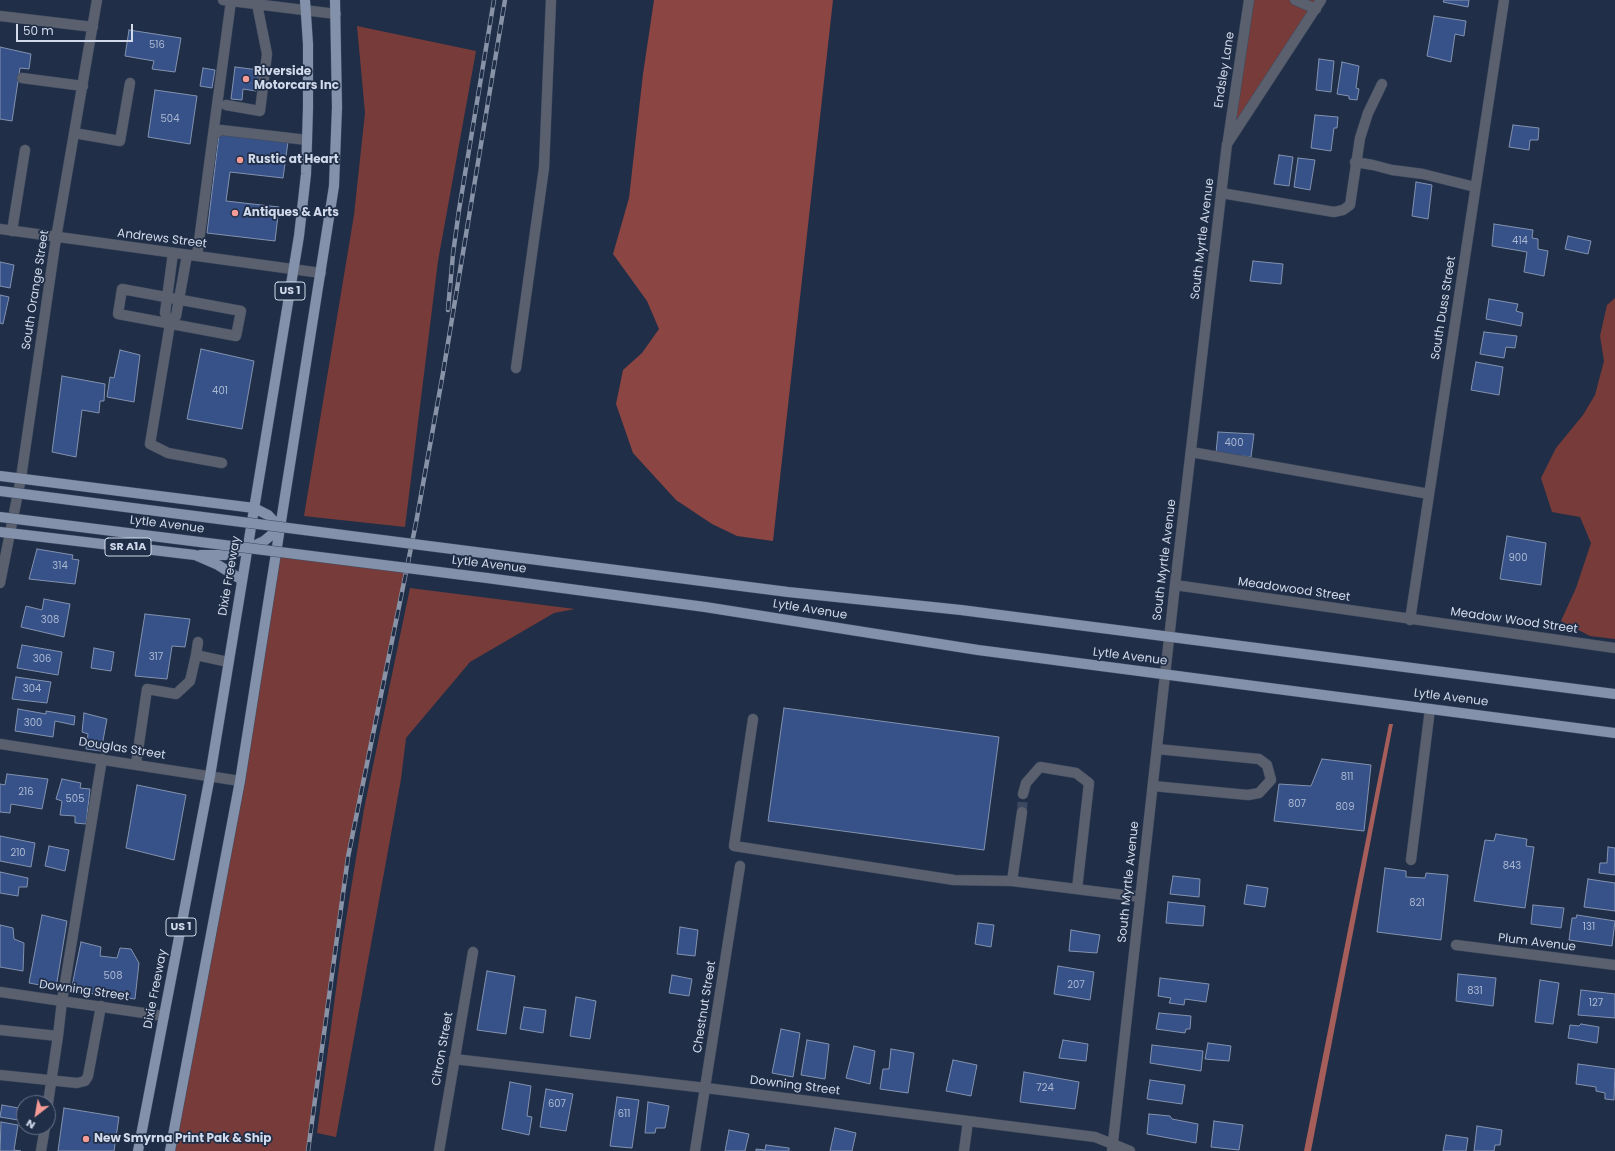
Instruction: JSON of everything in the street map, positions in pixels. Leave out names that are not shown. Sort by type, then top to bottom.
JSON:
[{"type":"main road","name":"US 1","points":[[170,1151],[240,781],[322,273],[334,186],[337,150],[338,84],[335,0]]},
{"type":"main road","name":"Dixie Freeway","points":[[138,1151],[210,776],[293,269],[306,174],[308,44],[305,5]]},
{"type":"main road","points":[[0,476],[254,508],[268,515],[280,528],[264,541],[247,549],[225,555],[195,554]]},
{"type":"main road","name":"Lytle Avenue","points":[[0,491],[788,592],[961,610],[1615,694]]},
{"type":"main road","name":"Lytle Avenue","points":[[0,517],[705,607],[978,650],[1615,732]]},
{"type":"main road","name":"SR A1A","points":[[4,533],[195,554],[218,565],[242,580]]},
{"type":"street","name":"South Orange Street","points":[[0,583],[4,533],[21,478],[56,238],[97,0]]},
{"type":"street","points":[[516,368],[544,168],[551,0]]},
{"type":"street","name":"Endsley Lane","points":[[1227,144],[1249,0]]},
{"type":"street","points":[[1295,0],[1319,4]]},
{"type":"street","name":"South Duss Street","points":[[1410,620],[1504,0]]},
{"type":"street","points":[[222,463],[168,453],[150,444],[170,324],[176,316],[179,299],[192,256],[213,135],[227,1],[257,4],[305,5],[336,14]]},
{"type":"street","points":[[226,105],[260,111],[267,54],[257,4]]},
{"type":"street","name":"South Myrtle Avenue","points":[[1113,1148],[1169,637],[1227,144],[1319,4]]},
{"type":"street","points":[[0,16],[93,27]]},
{"type":"street","points":[[22,78],[83,86]]},
{"type":"street","points":[[74,133],[120,141],[130,83]]},
{"type":"street","points":[[1221,194],[1334,212],[1343,210],[1350,205],[1355,162],[1360,138],[1368,114],[1382,84]]},
{"type":"street","points":[[213,135],[221,130],[307,140]]},
{"type":"street","points":[[12,231],[24,150]]},
{"type":"street","points":[[1355,162],[1392,170],[1423,174],[1475,187]]},
{"type":"street","name":"Andrews Street","points":[[0,229],[56,238],[322,273]]},
{"type":"street","points":[[170,324],[165,313],[173,253]]},
{"type":"street","points":[[122,289],[167,297],[241,311],[236,336],[118,314],[122,289]]},
{"type":"street","points":[[1191,452],[1429,494]]},
{"type":"street","name":"Meadowood Street","points":[[1175,586],[1410,620]]},
{"type":"street","name":"Meadow Wood Street","points":[[1410,620],[1615,648]]},
{"type":"street","points":[[136,764],[147,689],[176,694],[190,681],[198,642]]},
{"type":"street","points":[[196,655],[228,662]]},
{"type":"street","points":[[1411,860],[1430,709]]},
{"type":"street","points":[[752,719],[734,846],[954,880],[1012,881],[1140,897]]},
{"type":"street","name":"Douglas Street","points":[[0,744],[240,781]]},
{"type":"street","points":[[1153,786],[1248,795],[1258,793],[1271,780],[1267,765],[1259,759],[1157,749]]},
{"type":"street","points":[[49,1095],[62,1001],[102,759]]},
{"type":"street","points":[[1023,794],[1026,783],[1040,767],[1076,773],[1088,783],[1077,889]]},
{"type":"street","points":[[1012,881],[1022,812]]},
{"type":"street","name":"Chestnut Street","points":[[695,1151],[740,866]]},
{"type":"street","name":"Plum Avenue","points":[[1456,946],[1615,966]]},
{"type":"street","name":"Citron Street","points":[[439,1151],[473,952]]},
{"type":"street","name":"Downing Street","points":[[0,992],[164,1016]]},
{"type":"street","points":[[0,1074],[76,1083],[84,1081],[88,1076],[101,1006]]},
{"type":"street","points":[[0,1030],[58,1036]]},
{"type":"street","name":"Downing Street","points":[[454,1058],[1095,1137],[1113,1148],[1130,1151]]},
{"type":"street","points":[[964,1151],[968,1121]]},
{"type":"street","points":[[41,1151],[43,1135]]},
{"type":"shaded area","points":[[654,0],[833,0],[773,541],[737,536],[712,524],[676,500],[633,453],[616,404],[623,370],[642,353],[659,329],[647,301],[613,254],[629,198],[643,74]]},
{"type":"shaded area","points":[[1249,0],[1321,0],[1227,144]]},
{"type":"shaded area","points":[[357,26],[476,51],[438,261],[405,527],[304,516],[354,215],[365,113]]},
{"type":"shaded area","points":[[1615,298],[1615,639],[1590,636],[1561,621],[1576,588],[1591,543],[1580,517],[1552,512],[1541,478],[1556,448],[1583,415],[1595,395],[1604,361],[1600,336],[1607,305]]},
{"type":"shaded area","points":[[276,556],[407,568],[357,808],[335,944],[308,1151],[170,1151]]},
{"type":"shaded area","points":[[410,588],[575,609],[554,613],[470,662],[406,738],[401,779],[336,1137],[317,1133],[342,944],[364,809]]},
{"type":"shaded area","points":[[1389,724],[1393,724],[1311,1151],[1304,1151]]},
{"type":"building","points":[[1444,0],[1469,0],[1468,7],[1443,2]]},
{"type":"building","points":[[1434,16],[1466,21],[1464,36],[1455,34],[1451,62],[1427,56]]},
{"type":"building","points":[[129,30],[181,38],[175,72],[152,69],[154,61],[125,56]]},
{"type":"building","points":[[0,47],[31,54],[29,69],[20,68],[12,121],[0,119]]},
{"type":"building","points":[[1319,59],[1334,61],[1331,92],[1316,90]]},
{"type":"building","points":[[1342,62],[1359,66],[1356,88],[1359,89],[1357,100],[1349,99],[1349,96],[1337,94]]},
{"type":"building","points":[[235,67],[259,70],[256,91],[243,89],[242,100],[231,99]]},
{"type":"building","points":[[203,68],[215,70],[212,88],[200,86]]},
{"type":"building","points":[[155,90],[197,96],[190,144],[148,137]]},
{"type":"building","points":[[1315,115],[1338,117],[1337,128],[1334,128],[1331,151],[1311,148]]},
{"type":"building","points":[[1513,125],[1539,128],[1538,140],[1530,140],[1529,150],[1509,147]]},
{"type":"building","points":[[219,134],[288,142],[283,178],[230,172],[226,201],[279,207],[275,241],[207,233]]},
{"type":"building","points":[[1279,155],[1293,157],[1289,186],[1274,184]]},
{"type":"building","points":[[1298,158],[1315,160],[1310,190],[1294,187]]},
{"type":"building","points":[[1416,182],[1432,185],[1428,219],[1412,216]]},
{"type":"building","points":[[1494,224],[1533,230],[1532,238],[1538,239],[1538,249],[1548,251],[1544,276],[1524,272],[1527,252],[1492,246]]},
{"type":"building","points":[[1568,236],[1591,241],[1588,254],[1565,249]]},
{"type":"building","points":[[1253,261],[1283,264],[1281,284],[1250,281]]},
{"type":"building","points":[[0,262],[14,265],[10,288],[0,286]]},
{"type":"building","points":[[0,295],[9,297],[3,324],[0,323]]},
{"type":"building","points":[[1489,299],[1518,304],[1516,311],[1523,313],[1521,326],[1486,319]]},
{"type":"building","points":[[1484,332],[1517,336],[1515,348],[1506,347],[1504,358],[1480,354]]},
{"type":"building","points":[[201,349],[254,361],[242,429],[187,419]]},
{"type":"building","points":[[120,350],[140,355],[134,402],[107,397],[110,377],[114,378]]},
{"type":"building","points":[[1476,362],[1503,367],[1499,395],[1471,390]]},
{"type":"building","points":[[62,376],[105,384],[104,401],[100,401],[99,413],[82,410],[76,457],[52,452]]},
{"type":"building","points":[[1218,432],[1254,434],[1251,457],[1216,453]]},
{"type":"building","points":[[1507,536],[1546,543],[1541,585],[1500,579]]},
{"type":"building","points":[[37,549],[73,555],[72,559],[79,560],[75,584],[29,579]]},
{"type":"building","points":[[44,599],[70,604],[64,637],[21,627],[26,606],[42,610]]},
{"type":"building","points":[[145,614],[190,619],[185,647],[172,646],[167,679],[135,676]]},
{"type":"building","points":[[22,645],[62,652],[58,675],[17,668]]},
{"type":"building","points":[[94,648],[114,652],[111,671],[91,668]]},
{"type":"building","points":[[16,677],[51,682],[47,703],[12,699]]},
{"type":"building","points":[[784,708],[999,737],[984,850],[768,821]]},
{"type":"building","points":[[18,709],[46,714],[46,711],[75,716],[74,725],[55,721],[53,737],[15,731]]},
{"type":"building","points":[[84,713],[107,719],[101,751],[86,749],[88,734],[82,732]]},
{"type":"building","points":[[1322,759],[1371,765],[1364,831],[1274,821],[1279,784],[1311,786]]},
{"type":"building","points":[[7,774],[48,779],[42,809],[11,804],[10,813],[0,812],[0,784],[5,785]]},
{"type":"building","points":[[62,779],[81,783],[80,788],[90,789],[86,824],[75,823],[75,816],[60,815],[62,801],[56,799]]},
{"type":"building","points":[[137,785],[186,795],[174,860],[126,848]]},
{"type":"building","points":[[1496,834],[1527,839],[1526,846],[1534,847],[1525,908],[1474,901],[1485,840],[1494,841]]},
{"type":"building","points":[[0,836],[35,843],[31,867],[0,861]]},
{"type":"building","points":[[49,846],[69,850],[65,871],[45,866]]},
{"type":"building","points":[[1608,847],[1615,848],[1615,875],[1599,873],[1600,863],[1607,863]]},
{"type":"building","points":[[1385,868],[1406,871],[1406,877],[1425,878],[1426,873],[1448,875],[1441,940],[1377,932]]},
{"type":"building","points":[[0,872],[28,878],[27,887],[19,887],[18,896],[0,893]]},
{"type":"building","points":[[1173,876],[1200,879],[1199,897],[1170,894]]},
{"type":"building","points":[[1588,879],[1615,883],[1615,911],[1584,907]]},
{"type":"building","points":[[1247,885],[1268,888],[1265,907],[1244,904]]},
{"type":"building","points":[[1168,902],[1205,906],[1203,926],[1166,923]]},
{"type":"building","points":[[1533,905],[1564,908],[1561,928],[1531,924]]},
{"type":"building","points":[[42,915],[67,921],[56,988],[29,983]]},
{"type":"building","points":[[1577,915],[1615,921],[1612,946],[1569,940],[1572,918],[1576,918]]},
{"type":"building","points":[[978,923],[994,925],[991,947],[975,944]]},
{"type":"building","points":[[0,925],[13,928],[14,939],[24,943],[23,971],[0,967]]},
{"type":"building","points":[[680,927],[698,930],[695,956],[677,954]]},
{"type":"building","points":[[1071,930],[1100,935],[1097,953],[1069,951]]},
{"type":"building","points":[[81,942],[101,947],[100,956],[117,958],[120,948],[131,949],[139,963],[135,999],[71,991]]},
{"type":"building","points":[[1058,966],[1094,972],[1090,1000],[1054,994]]},
{"type":"building","points":[[487,971],[515,976],[506,1034],[477,1030]]},
{"type":"building","points":[[1458,974],[1496,978],[1493,1006],[1456,1001]]},
{"type":"building","points":[[672,975],[692,979],[689,996],[669,993]]},
{"type":"building","points":[[1160,978],[1209,984],[1206,1002],[1185,999],[1184,1005],[1169,1003],[1171,998],[1158,996]]},
{"type":"building","points":[[1540,980],[1559,983],[1553,1024],[1535,1022]]},
{"type":"building","points":[[1581,990],[1615,994],[1615,1018],[1578,1015]]},
{"type":"building","points":[[576,997],[596,1001],[590,1039],[570,1036]]},
{"type":"building","points":[[524,1007],[546,1010],[543,1033],[520,1029]]},
{"type":"building","points":[[1159,1013],[1191,1016],[1190,1029],[1186,1029],[1185,1033],[1156,1029]]},
{"type":"building","points":[[1581,1024],[1599,1027],[1597,1043],[1568,1038],[1570,1025],[1579,1026]]},
{"type":"building","points":[[781,1029],[800,1033],[793,1077],[772,1073]]},
{"type":"building","points":[[807,1040],[829,1044],[825,1079],[801,1075]]},
{"type":"building","points":[[1063,1040],[1088,1044],[1086,1061],[1059,1058]]},
{"type":"building","points":[[1208,1043],[1231,1046],[1229,1061],[1205,1059]]},
{"type":"building","points":[[1152,1045],[1203,1051],[1201,1071],[1150,1063]]},
{"type":"building","points":[[854,1046],[875,1051],[870,1084],[846,1078]]},
{"type":"building","points":[[891,1049],[914,1053],[908,1093],[880,1089],[883,1069],[889,1069]]},
{"type":"building","points":[[953,1060],[977,1065],[971,1096],[946,1091]]},
{"type":"building","points":[[1578,1064],[1615,1069],[1614,1100],[1605,1099],[1605,1093],[1596,1091],[1596,1087],[1576,1084]]},
{"type":"building","points":[[1024,1072],[1079,1082],[1075,1109],[1020,1102]]},
{"type":"building","points":[[1150,1080],[1185,1085],[1182,1104],[1147,1099]]},
{"type":"building","points":[[510,1082],[531,1086],[527,1116],[532,1117],[529,1135],[502,1129]]},
{"type":"building","points":[[546,1089],[573,1094],[566,1131],[540,1127]]},
{"type":"building","points":[[617,1097],[639,1100],[632,1148],[610,1146]]},
{"type":"building","points":[[648,1102],[669,1106],[665,1128],[656,1128],[655,1133],[645,1133]]},
{"type":"building","points":[[2,1105],[16,1108],[16,1120],[0,1117]]},
{"type":"building","points":[[64,1108],[119,1117],[114,1151],[58,1151]]},
{"type":"building","points":[[1149,1114],[1170,1116],[1172,1119],[1198,1124],[1196,1143],[1147,1134]]},
{"type":"building","points":[[1214,1121],[1243,1125],[1239,1150],[1211,1147]]},
{"type":"building","points":[[1,1122],[16,1125],[16,1135],[14,1150],[21,1151],[0,1151]]},
{"type":"building","points":[[1477,1126],[1502,1130],[1500,1145],[1495,1145],[1494,1151],[1474,1151]]},
{"type":"building","points":[[835,1128],[856,1133],[852,1151],[830,1151]]},
{"type":"building","points":[[729,1130],[749,1134],[745,1151],[725,1151]]},
{"type":"building","points":[[1446,1135],[1468,1138],[1466,1151],[1443,1151]]},
{"type":"building","points":[[766,1145],[789,1148],[789,1151],[756,1151],[756,1149],[765,1150]]},
{"type":"tunnel","points":[[1022,812],[1023,794]]},
{"type":"railway","points":[[448,310],[459,210],[494,0]]},
{"type":"railway","points":[[308,1151],[348,857],[416,523],[443,373],[505,0]]},
{"type":"place","name":"Riverside Motorcars Inc","points":[[246,79]]},
{"type":"place","name":"Rustic at Heart","points":[[240,160]]},
{"type":"place","name":"Antiques & Arts","points":[[235,213]]},
{"type":"place","name":"New Smyrna Print Pak & Ship","points":[[86,1139]]}]
